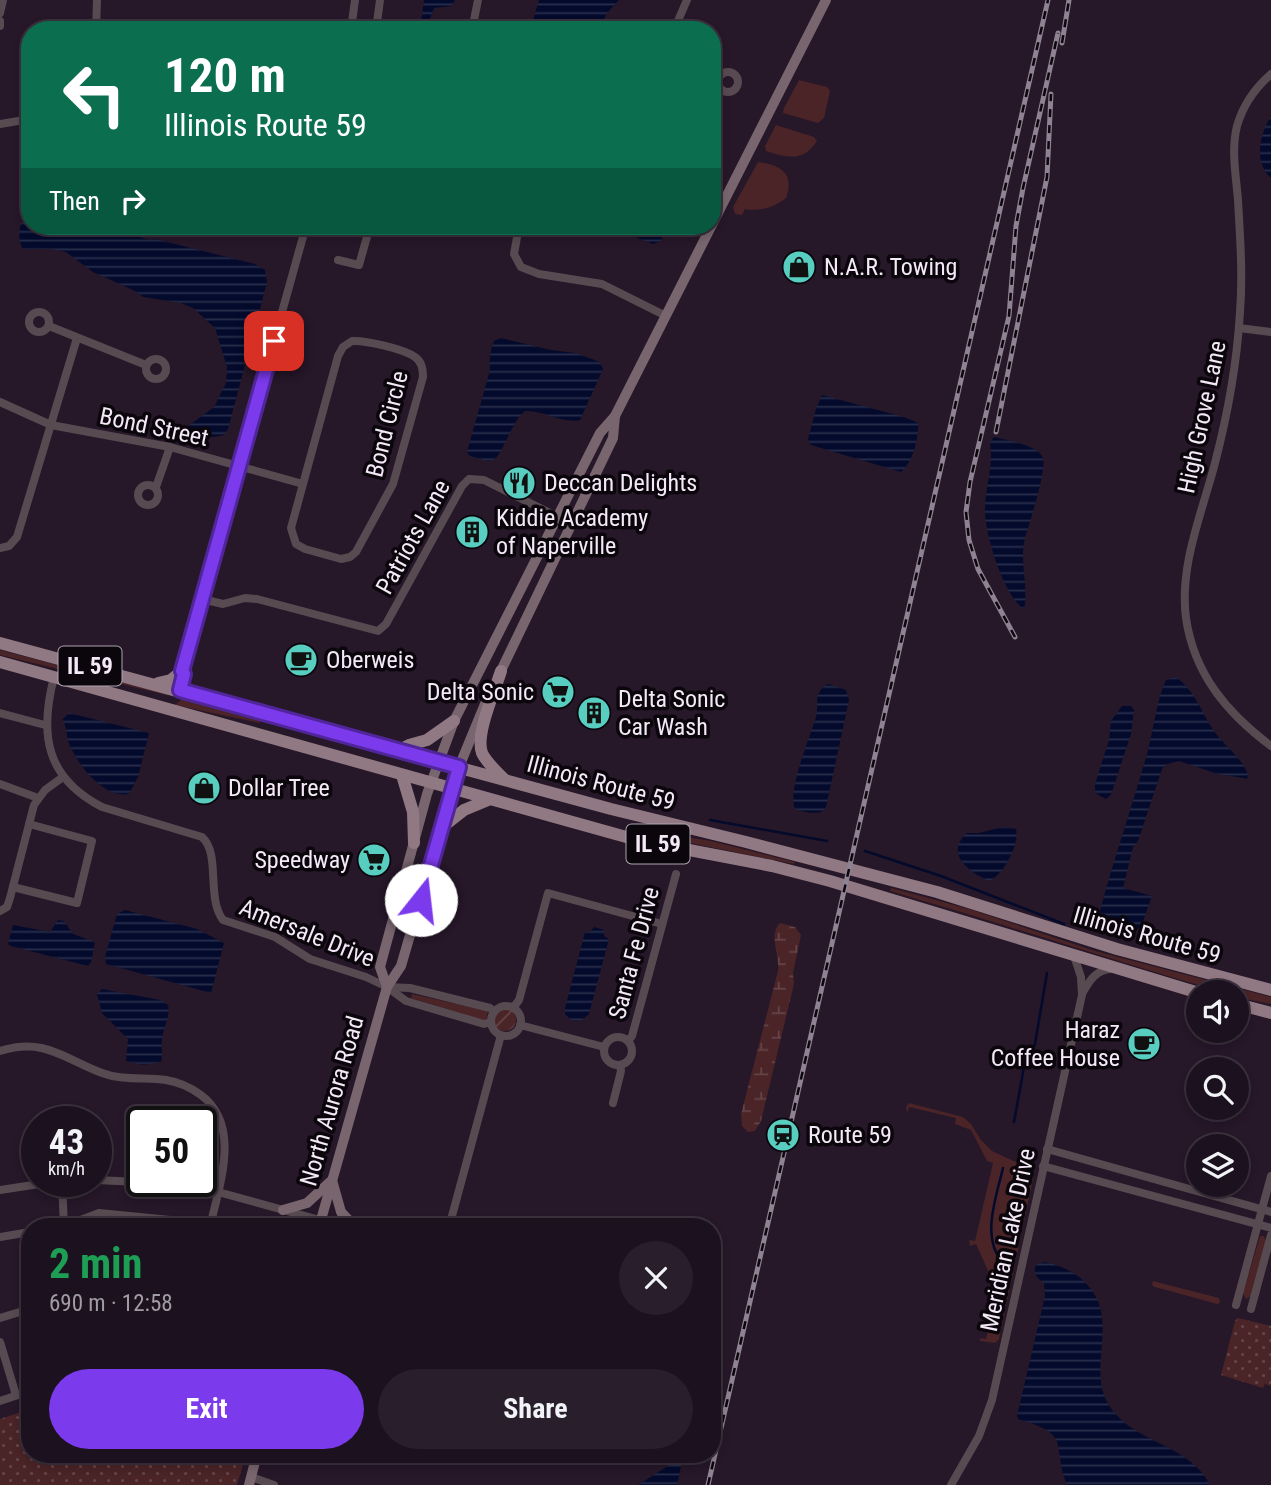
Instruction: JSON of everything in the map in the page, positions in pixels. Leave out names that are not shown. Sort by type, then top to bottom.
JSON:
[{"type":"main road","name":"North Aurora Road","points":[[721,207],[826,0]]},
{"type":"main road","name":"North Aurora Road","points":[[387,987],[380,967],[431,782],[454,721],[556,516],[600,433],[615,416],[707,235]]},
{"type":"main road","name":"North Aurora Road","points":[[321,1218],[387,987],[401,965],[459,767],[473,729],[613,439],[615,416]]},
{"type":"main road","name":"Illinois Route 59","points":[[0,643],[611,809],[757,844],[937,892],[1118,950],[1271,990]]},
{"type":"main road","name":"Illinois Route 59","points":[[0,662],[637,840],[799,872],[975,923],[1186,989]]},
{"type":"main road","points":[[154,683],[165,683],[182,671]]},
{"type":"main road","points":[[501,671],[481,732],[481,744],[486,759],[504,780]]},
{"type":"main road","points":[[162,709],[180,690]]},
{"type":"main road","points":[[397,751],[427,740],[454,721]]},
{"type":"main road","points":[[401,775],[413,812],[414,843]]},
{"type":"main road","points":[[441,828],[464,810],[488,800]]},
{"type":"main road","points":[[1249,1007],[1271,1013]]},
{"type":"main road","points":[[283,1210],[307,1203],[332,1180],[341,1212],[347,1218]]},
{"type":"main road","points":[[250,1481],[255,1463]]},
{"type":"street","points":[[0,13],[3,0]]},
{"type":"street","points":[[96,21],[97,0]]},
{"type":"street","points":[[352,21],[355,0]]},
{"type":"street","points":[[377,21],[380,0]]},
{"type":"street","points":[[474,21],[478,0]]},
{"type":"street","points":[[678,21],[687,0]]},
{"type":"street","name":"High Grove Lane","points":[[1271,74],[1248,100],[1236,132],[1241,268],[1239,328],[1228,407],[1187,568],[1184,596],[1193,649],[1209,684],[1233,715],[1271,746]]},
{"type":"street","points":[[0,124],[21,120]]},
{"type":"street","points":[[180,690],[184,674],[182,671],[304,235]]},
{"type":"street","points":[[338,260],[359,265],[367,235]]},
{"type":"street","points":[[517,235],[514,254],[521,267],[538,274],[602,284],[666,316]]},
{"type":"street","points":[[49,326],[146,365]]},
{"type":"street","points":[[1239,328],[1271,332]]},
{"type":"street","points":[[0,548],[9,546],[17,537],[77,338]]},
{"type":"street","name":"Bond Circle","points":[[352,341],[363,341],[416,358],[422,366],[423,377],[393,484],[360,545],[351,556],[339,559],[300,547],[294,540],[291,528],[303,484],[343,347],[352,341]]},
{"type":"street","name":"Bond Street","points":[[0,402],[51,425],[170,447],[303,484]]},
{"type":"street","points":[[156,487],[170,447]]},
{"type":"street","name":"Patriots Lane","points":[[202,599],[223,604],[245,598],[257,599],[378,631],[386,624],[462,486],[469,479],[484,480],[556,516]]},
{"type":"street","name":"Amersale Drive","points":[[54,677],[46,725],[52,756],[63,777],[81,794],[102,807],[202,836],[209,845],[217,909],[223,920],[275,937],[319,963],[366,977],[387,987]]},
{"type":"street","points":[[0,713],[46,725]]},
{"type":"street","points":[[0,911],[7,907],[38,798],[63,777]]},
{"type":"street","points":[[0,784],[38,798]]},
{"type":"street","points":[[13,887],[77,903],[92,841],[29,824]]},
{"type":"street","name":"Santa Fe Drive","points":[[628,1041],[632,1036],[676,874]]},
{"type":"street","points":[[513,1008],[519,1000],[548,893],[662,924]]},
{"type":"street","name":"Meridian Lake Drive","points":[[951,1485],[979,1436],[992,1400],[1082,995],[1081,977],[1074,956]]},
{"type":"street","name":"Meridian Lake Drive","points":[[1082,995],[1094,975],[1104,969],[1115,968]]},
{"type":"street","points":[[387,987],[413,989],[490,1008],[494,1012]]},
{"type":"street","points":[[387,987],[406,1001],[484,1024],[491,1022]]},
{"type":"street","points":[[501,1007],[513,1008],[520,1015],[520,1025],[514,1033],[501,1035],[494,1030],[491,1022],[494,1012],[501,1007]]},
{"type":"street","points":[[520,1025],[604,1047]]},
{"type":"street","points":[[451,1218],[501,1035]]},
{"type":"street","points":[[604,1047],[614,1037],[628,1041],[632,1053],[627,1061],[620,1065]]},
{"type":"street","points":[[604,1047],[607,1060],[620,1065]]},
{"type":"street","points":[[0,1051],[43,1048],[111,1076],[164,1080],[192,1089],[210,1104],[223,1130],[225,1148],[212,1218]]},
{"type":"street","points":[[613,1103],[620,1065]]},
{"type":"street","points":[[1047,1149],[1266,1210]]},
{"type":"street","points":[[1043,1166],[1271,1228]]},
{"type":"street","points":[[1236,1305],[1258,1224],[1266,1210],[1271,1176]]},
{"type":"street","points":[[112,1181],[161,1183],[218,1192],[306,1218]]},
{"type":"street","points":[[0,1190],[21,1187]]},
{"type":"street","points":[[62,1197],[63,1218]]},
{"type":"street","points":[[86,1218],[99,1213],[146,1218]]},
{"type":"street","points":[[0,1237],[21,1234]]},
{"type":"street","points":[[1251,1309],[1271,1235]]},
{"type":"street","points":[[0,1318],[21,1312]]},
{"type":"street","points":[[0,1342],[16,1395]]},
{"type":"street","points":[[0,1401],[21,1394]]},
{"type":"street","points":[[250,1481],[274,1485]]},
{"type":"green space","points":[[799,80],[827,87],[830,91],[824,118],[818,123],[783,113]]},
{"type":"green space","points":[[776,125],[814,137],[817,141],[801,155],[781,155],[766,151],[765,146]]},
{"type":"green space","points":[[758,162],[784,172],[789,183],[786,198],[767,208],[745,209],[742,215],[735,214],[733,207]]},
{"type":"green space","points":[[0,650],[167,694],[167,695],[0,655]]},
{"type":"green space","points":[[182,699],[261,720],[260,723],[175,705]]},
{"type":"green space","points":[[632,828],[711,841],[795,862],[794,864],[631,831]]},
{"type":"green space","points":[[891,888],[969,909],[1095,951],[1206,980],[1186,981],[890,891]]},
{"type":"green space","points":[[780,923],[795,927],[801,935],[793,973],[794,984],[761,1121],[755,1131],[748,1132],[742,1126],[741,1114],[778,971],[775,933]]},
{"type":"green space","points":[[1249,991],[1271,997],[1271,1004],[1249,1000]]},
{"type":"green space","points":[[412,994],[488,1011],[486,1021],[411,998]]},
{"type":"green space","points":[[505,1009],[513,1012],[516,1020],[513,1028],[505,1031],[497,1028],[494,1020],[497,1012]]},
{"type":"green space","points":[[909,1103],[963,1117],[992,1151],[1027,1167],[1025,1170],[1029,1178],[1033,1179],[999,1339],[995,1343],[980,1341],[980,1338],[986,1339],[996,1296],[989,1294],[989,1286],[994,1284],[976,1244],[970,1246],[969,1240],[975,1241],[993,1163],[987,1161],[971,1130],[955,1124],[956,1118],[909,1107],[907,1113],[906,1107]]},
{"type":"green space","points":[[1260,1236],[1264,1236],[1266,1241],[1251,1296],[1246,1299],[1243,1294]]},
{"type":"green space","points":[[1153,1281],[1219,1298],[1220,1303],[1155,1287],[1152,1285]]},
{"type":"green space","points":[[1238,1318],[1271,1326],[1271,1386],[1265,1384],[1263,1388],[1221,1375]]},
{"type":"green space","points":[[21,1412],[21,1463],[243,1463],[237,1485],[0,1485],[0,1419]]},
{"type":"water","points":[[424,0],[455,0],[451,6],[434,8],[429,21],[421,21]]},
{"type":"water","points":[[539,0],[619,0],[603,21],[533,21]]},
{"type":"water","points":[[1271,116],[1271,178],[1262,164],[1260,148]]},
{"type":"water","points":[[21,225],[21,235],[132,235],[255,264],[265,270],[267,282],[228,429],[224,435],[213,437],[188,428],[214,407],[226,383],[227,367],[215,328],[193,308],[181,303],[143,297],[93,272],[66,252],[23,249],[19,239]]},
{"type":"water","points":[[630,235],[663,235],[661,241],[653,244]]},
{"type":"water","points":[[501,338],[575,353],[600,362],[603,369],[580,420],[573,421],[525,411],[500,452],[493,460],[488,461],[470,456],[467,452],[490,370],[494,341]]},
{"type":"water","points":[[822,395],[918,423],[914,449],[905,468],[901,472],[811,445],[808,439]]},
{"type":"water","points":[[994,437],[1028,446],[1043,458],[1040,485],[1023,547],[1024,609],[1009,592],[988,533],[985,501],[991,460],[990,443]]},
{"type":"water","points":[[1175,677],[1187,687],[1214,731],[1242,763],[1248,775],[1247,779],[1218,774],[1179,761],[1167,764],[1162,769],[1138,841],[1133,847],[1123,888],[1152,896],[1141,927],[1131,933],[1126,932],[1123,926],[1104,921],[1100,911],[1147,754],[1163,687],[1166,680]]},
{"type":"water","points":[[829,684],[846,690],[849,700],[826,807],[821,812],[805,812],[795,809],[794,790],[816,717],[818,695],[822,688]]},
{"type":"water","points":[[1122,706],[1131,706],[1134,710],[1131,734],[1111,795],[1106,799],[1095,793],[1095,784],[1109,740],[1111,721]]},
{"type":"water","points":[[69,713],[149,733],[138,777],[129,794],[110,791],[84,769],[72,750],[62,720]]},
{"type":"water","points":[[1003,827],[1016,829],[1013,851],[1000,873],[989,881],[962,862],[958,848],[967,833]]},
{"type":"water","points":[[125,910],[197,929],[224,943],[211,993],[106,964],[105,957],[117,914]]},
{"type":"water","points":[[58,920],[64,921],[73,934],[95,942],[88,966],[8,944],[13,925],[50,932]]},
{"type":"water","points":[[594,927],[604,930],[604,936],[609,939],[589,1014],[582,1020],[572,1021],[565,1014],[565,1008],[585,932],[590,932]]},
{"type":"water","points":[[102,989],[160,1000],[168,1005],[161,1062],[143,1065],[126,1061],[128,1039],[102,1013],[97,994]]},
{"type":"water","points":[[1045,1262],[1075,1274],[1090,1288],[1098,1302],[1103,1333],[1101,1381],[1105,1397],[1113,1411],[1136,1431],[1190,1461],[1210,1485],[1067,1485],[1057,1442],[1053,1436],[1047,1430],[1018,1419],[1045,1296],[1044,1283],[1036,1276],[1035,1268]]},
{"type":"water","points":[[673,1463],[682,1463],[677,1485],[638,1485]]},
{"type":"waterway","points":[[710,820],[827,841]]},
{"type":"waterway","points":[[865,851],[941,876],[1064,924]]},
{"type":"waterway","points":[[1014,1122],[1024,1067],[1035,1044],[1047,973]]},
{"type":"waterway","points":[[1003,1168],[991,1231],[997,1254],[1004,1264]]},
{"type":"railway","points":[[721,1428],[1048,0]]},
{"type":"railway","points":[[1062,43],[1069,0]]},
{"type":"railway","points":[[1015,637],[978,569],[969,540],[966,512],[970,482],[1009,316],[1016,226],[1058,33]]},
{"type":"railway","points":[[996,432],[1047,177],[1051,94]]},
{"type":"railway","points":[[708,1485],[713,1463]]},
{"type":"place","name":"N.A.R. Towing","points":[[799,267]]},
{"type":"place","name":"Deccan Delights","points":[[519,483]]},
{"type":"place","name":"Kiddie Academy of Naperville","points":[[472,532]]},
{"type":"place","name":"Oberweis","points":[[301,660]]},
{"type":"place","name":"Delta Sonic","points":[[558,692]]},
{"type":"place","name":"Delta Sonic Car Wash","points":[[594,713]]},
{"type":"place","name":"Dollar Tree","points":[[204,788]]},
{"type":"place","name":"Speedway","points":[[374,860]]},
{"type":"place","name":"Haraz Coffee House","points":[[1144,1044]]},
{"type":"place","name":"Route 59","points":[[783,1135]]},
{"type":"route","points":[[274,341],[182,671],[184,674],[180,690],[459,767],[421,900]]}]
